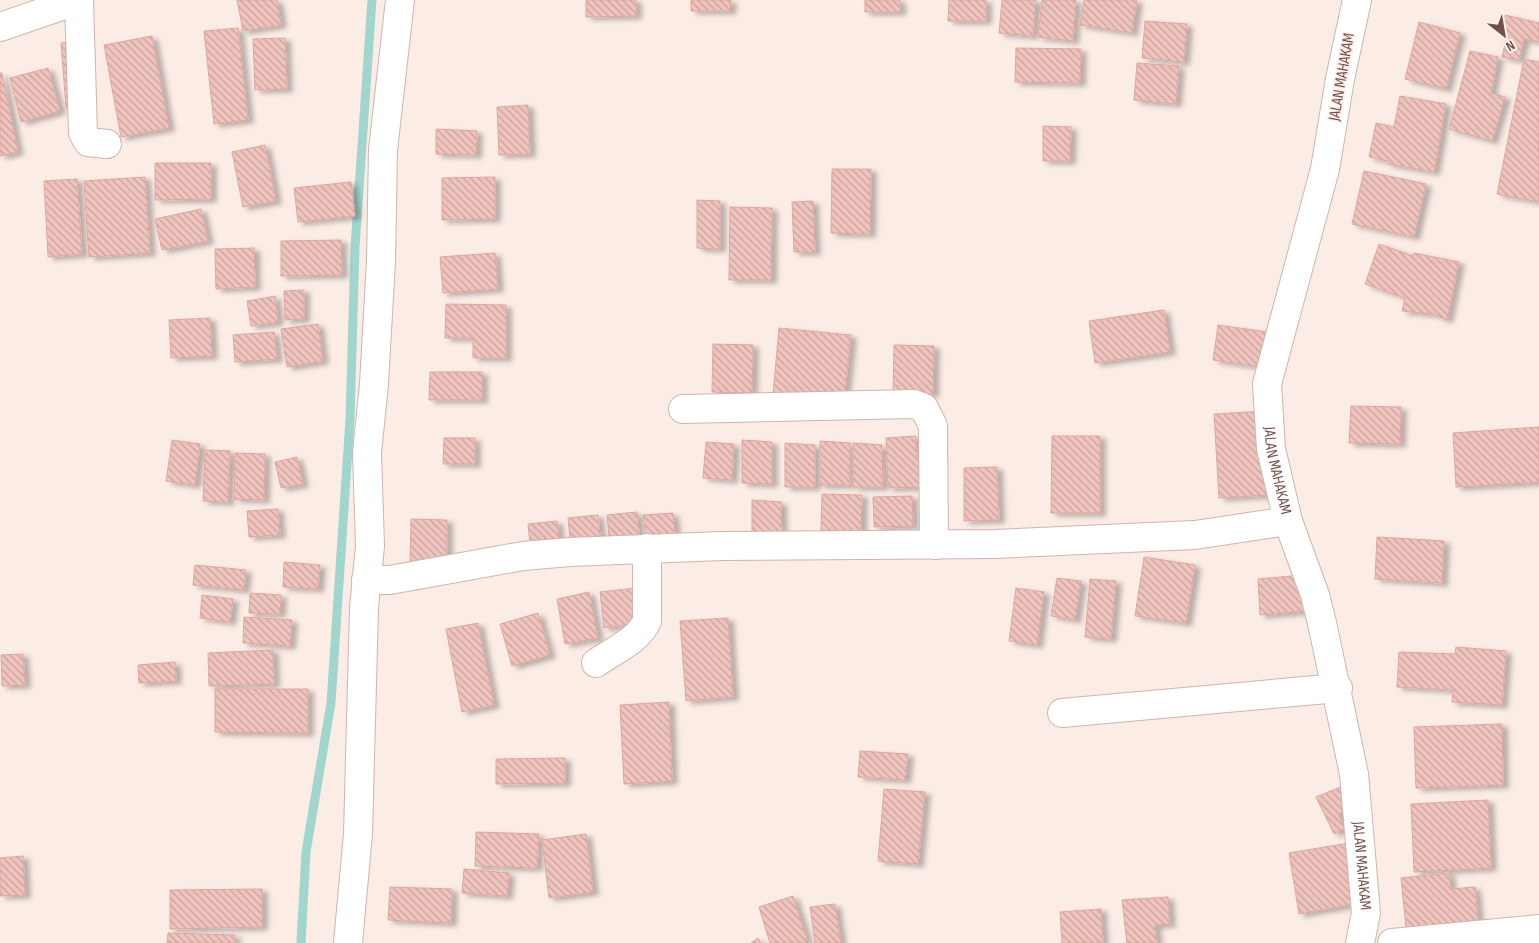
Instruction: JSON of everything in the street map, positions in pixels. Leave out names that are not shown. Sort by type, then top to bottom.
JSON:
[{"type":"street","points":[[0,27],[79,0],[83,133],[88,142],[107,144]]},
{"type":"street","points":[[348,943],[358,834],[360,710],[366,580],[370,546],[367,453],[374,384],[381,261],[383,150],[400,0]]},
{"type":"street","name":"JALAN MAHAKAM","points":[[1357,0],[1340,79],[1325,169],[1267,384],[1271,449],[1288,521],[1315,595],[1338,688],[1354,774],[1366,913],[1360,943]]},
{"type":"street","points":[[683,409],[914,404],[924,408],[933,426],[934,545]]},
{"type":"street","points":[[366,580],[390,580],[523,556],[647,548],[934,545],[1195,535],[1288,521]]},
{"type":"street","points":[[596,662],[644,629],[648,621],[647,548]]},
{"type":"street","points":[[1062,713],[1338,688]]},
{"type":"street","points":[[1392,943],[1539,929]]},
{"type":"building","points":[[237,0],[277,0],[281,25],[243,31]]},
{"type":"building","points":[[586,0],[636,0],[636,16],[586,17]]},
{"type":"building","points":[[691,0],[731,0],[730,11],[691,11]]},
{"type":"building","points":[[865,0],[900,0],[900,12],[865,12]]},
{"type":"building","points":[[949,0],[986,0],[986,21],[948,21]]},
{"type":"building","points":[[1002,0],[1036,0],[1033,36],[999,33]]},
{"type":"building","points":[[1042,0],[1076,0],[1073,41],[1038,37]]},
{"type":"building","points":[[1084,0],[1137,0],[1132,33],[1080,25]]},
{"type":"building","points":[[1505,15],[1539,23],[1539,42],[1524,39],[1519,60],[1502,57],[1507,35],[1501,34]]},
{"type":"building","points":[[1145,21],[1187,24],[1184,62],[1142,58]]},
{"type":"building","points":[[1419,22],[1460,33],[1446,89],[1405,79]]},
{"type":"building","points":[[238,28],[248,120],[214,124],[204,31]]},
{"type":"building","points":[[152,36],[169,128],[121,137],[104,45]]},
{"type":"building","points":[[285,38],[287,89],[255,90],[253,39]]},
{"type":"building","points":[[74,42],[78,107],[66,108],[61,43]]},
{"type":"building","points":[[1016,48],[1081,49],[1080,83],[1015,82]]},
{"type":"building","points":[[1470,51],[1498,57],[1491,93],[1505,97],[1492,141],[1449,129]]},
{"type":"building","points":[[1524,59],[1539,62],[1539,202],[1497,194]]},
{"type":"building","points":[[1137,63],[1179,66],[1176,104],[1134,100]]},
{"type":"building","points":[[48,68],[60,111],[21,122],[10,78]]},
{"type":"building","points":[[0,73],[2,73],[18,152],[0,156]]},
{"type":"building","points":[[1400,96],[1446,104],[1434,172],[1388,164],[1388,161],[1369,157],[1376,123],[1394,127]]},
{"type":"building","points":[[528,105],[530,154],[499,155],[497,107]]},
{"type":"building","points":[[1043,126],[1071,127],[1070,161],[1043,161]]},
{"type":"building","points":[[436,129],[477,131],[476,155],[436,154]]},
{"type":"building","points":[[265,145],[276,201],[243,207],[232,152]]},
{"type":"building","points":[[155,163],[211,163],[211,199],[155,200]]},
{"type":"building","points":[[832,169],[871,169],[870,234],[831,233]]},
{"type":"building","points":[[1364,171],[1426,184],[1414,237],[1352,224]]},
{"type":"building","points":[[145,177],[150,253],[89,257],[84,181]]},
{"type":"building","points":[[495,177],[495,219],[442,220],[442,178]]},
{"type":"building","points":[[77,179],[82,254],[48,257],[44,181]]},
{"type":"building","points":[[351,182],[355,216],[298,222],[294,188]]},
{"type":"building","points":[[697,200],[720,201],[720,249],[697,248]]},
{"type":"building","points":[[813,201],[815,252],[794,252],[792,202]]},
{"type":"building","points":[[730,207],[772,208],[771,280],[729,280]]},
{"type":"building","points":[[201,209],[208,241],[162,250],[155,219]]},
{"type":"building","points":[[341,240],[342,275],[281,276],[281,241]]},
{"type":"building","points":[[1379,244],[1413,256],[1414,253],[1459,262],[1447,320],[1433,314],[1402,311],[1405,298],[1365,284]]},
{"type":"building","points":[[254,248],[255,287],[216,289],[215,249]]},
{"type":"building","points":[[495,253],[498,289],[443,293],[440,257]]},
{"type":"building","points":[[304,290],[304,319],[285,320],[284,291]]},
{"type":"building","points":[[275,296],[278,322],[251,326],[247,301]]},
{"type":"building","points":[[446,304],[506,305],[506,358],[473,358],[473,338],[445,338]]},
{"type":"building","points":[[1164,310],[1170,352],[1095,363],[1089,321]]},
{"type":"building","points":[[210,318],[212,356],[171,358],[169,320]]},
{"type":"building","points":[[318,324],[323,361],[287,367],[281,329]]},
{"type":"building","points":[[1218,325],[1274,333],[1269,368],[1213,360]]},
{"type":"building","points":[[779,328],[851,335],[844,401],[773,394]]},
{"type":"building","points":[[274,332],[277,359],[235,362],[233,335]]},
{"type":"building","points":[[713,344],[753,345],[752,393],[712,392]]},
{"type":"building","points":[[894,345],[934,346],[933,394],[893,394]]},
{"type":"building","points":[[430,372],[482,372],[482,400],[429,400]]},
{"type":"building","points":[[1351,406],[1401,407],[1400,444],[1349,443]]},
{"type":"building","points":[[1264,411],[1269,495],[1219,498],[1214,414]]},
{"type":"building","points":[[1539,427],[1539,482],[1456,487],[1453,433]]},
{"type":"building","points":[[916,436],[917,460],[924,460],[925,487],[888,488],[886,438]]},
{"type":"building","points":[[1052,436],[1100,436],[1100,513],[1051,513]]},
{"type":"building","points":[[444,438],[475,438],[475,464],[443,464]]},
{"type":"building","points":[[172,440],[200,444],[195,485],[166,481]]},
{"type":"building","points":[[742,440],[772,442],[772,484],[742,483]]},
{"type":"building","points":[[820,441],[850,443],[850,485],[820,485]]},
{"type":"building","points":[[706,442],[734,444],[732,480],[703,478]]},
{"type":"building","points":[[785,443],[815,445],[815,487],[785,487]]},
{"type":"building","points":[[853,443],[882,445],[883,487],[853,487]]},
{"type":"building","points":[[205,450],[230,451],[228,502],[203,501]]},
{"type":"building","points":[[235,453],[265,454],[264,500],[234,499]]},
{"type":"building","points":[[297,457],[303,484],[281,488],[275,462]]},
{"type":"building","points":[[997,467],[999,520],[964,521],[964,468]]},
{"type":"building","points":[[822,494],[862,495],[861,532],[821,531]]},
{"type":"building","points":[[912,496],[913,526],[874,527],[873,497]]},
{"type":"building","points":[[752,500],[781,502],[782,544],[752,543]]},
{"type":"building","points":[[278,509],[280,535],[249,537],[247,511]]},
{"type":"building","points":[[637,512],[640,544],[610,547],[607,515]]},
{"type":"building","points":[[673,513],[676,544],[647,547],[643,515]]},
{"type":"building","points":[[598,515],[601,547],[571,550],[568,518]]},
{"type":"building","points":[[411,519],[447,520],[447,566],[410,566]]},
{"type":"building","points":[[557,521],[560,552],[531,555],[528,524]]},
{"type":"building","points":[[1377,537],[1444,541],[1442,583],[1375,579]]},
{"type":"building","points":[[1144,557],[1195,565],[1186,623],[1135,616]]},
{"type":"building","points":[[284,562],[320,565],[318,589],[283,587]]},
{"type":"building","points":[[195,565],[246,570],[244,590],[193,585]]},
{"type":"building","points":[[1303,575],[1306,611],[1260,615],[1258,579]]},
{"type":"building","points":[[1057,578],[1081,581],[1075,620],[1051,616]]},
{"type":"building","points":[[1090,579],[1116,581],[1111,639],[1085,637]]},
{"type":"building","points":[[636,588],[640,623],[604,628],[600,592]]},
{"type":"building","points":[[1016,588],[1044,592],[1037,645],[1009,641]]},
{"type":"building","points":[[589,592],[598,638],[565,644],[557,599]]},
{"type":"building","points":[[250,593],[281,595],[280,614],[249,613]]},
{"type":"building","points":[[202,595],[233,599],[230,622],[200,618]]},
{"type":"building","points":[[538,613],[550,655],[512,666],[500,624]]},
{"type":"building","points":[[244,617],[292,620],[290,646],[243,643]]},
{"type":"building","points":[[728,618],[733,697],[686,701],[680,621]]},
{"type":"building","points":[[478,623],[494,705],[462,712],[446,629]]},
{"type":"building","points":[[1456,647],[1506,651],[1502,705],[1452,702],[1453,690],[1397,687],[1399,652],[1455,654]]},
{"type":"building","points":[[273,650],[274,684],[209,686],[208,653]]},
{"type":"building","points":[[23,654],[25,685],[2,686],[1,655]]},
{"type":"building","points":[[175,662],[176,681],[139,683],[138,665]]},
{"type":"building","points":[[215,689],[308,689],[308,733],[215,732]]},
{"type":"building","points":[[669,702],[672,781],[624,784],[620,705]]},
{"type":"building","points":[[1502,724],[1503,785],[1416,788],[1414,727]]},
{"type":"building","points":[[860,751],[908,754],[905,780],[858,777]]},
{"type":"building","points":[[565,758],[565,783],[496,784],[496,759]]},
{"type":"building","points":[[1343,786],[1353,809],[1338,814],[1345,828],[1334,834],[1316,797]]},
{"type":"building","points":[[884,789],[925,792],[918,864],[878,861]]},
{"type":"building","points":[[1488,800],[1491,868],[1414,872],[1411,804]]},
{"type":"building","points":[[476,832],[539,834],[537,868],[475,866]]},
{"type":"building","points":[[586,834],[593,892],[549,898],[542,840]]},
{"type":"building","points":[[1355,842],[1366,902],[1299,914],[1289,853]]},
{"type":"building","points":[[23,856],[25,895],[0,896],[0,858]]},
{"type":"building","points":[[464,869],[509,873],[507,896],[462,893]]},
{"type":"building","points":[[1449,873],[1451,889],[1475,887],[1479,931],[1407,938],[1401,878]]},
{"type":"building","points":[[390,887],[452,889],[451,923],[388,920]]},
{"type":"building","points":[[262,889],[262,927],[170,929],[170,890]]},
{"type":"building","points":[[793,896],[808,943],[770,943],[759,907]]},
{"type":"building","points":[[1168,897],[1170,924],[1155,925],[1157,943],[1127,943],[1122,900]]},
{"type":"building","points":[[835,904],[841,943],[815,943],[810,907]]},
{"type":"building","points":[[1101,909],[1103,943],[1062,943],[1060,912]]},
{"type":"building","points":[[168,933],[235,935],[235,943],[167,943]]},
{"type":"building","points":[[758,938],[761,943],[751,943]]},
{"type":"waterway","points":[[301,943],[306,852],[331,703],[350,419],[355,247],[372,0]]}]
